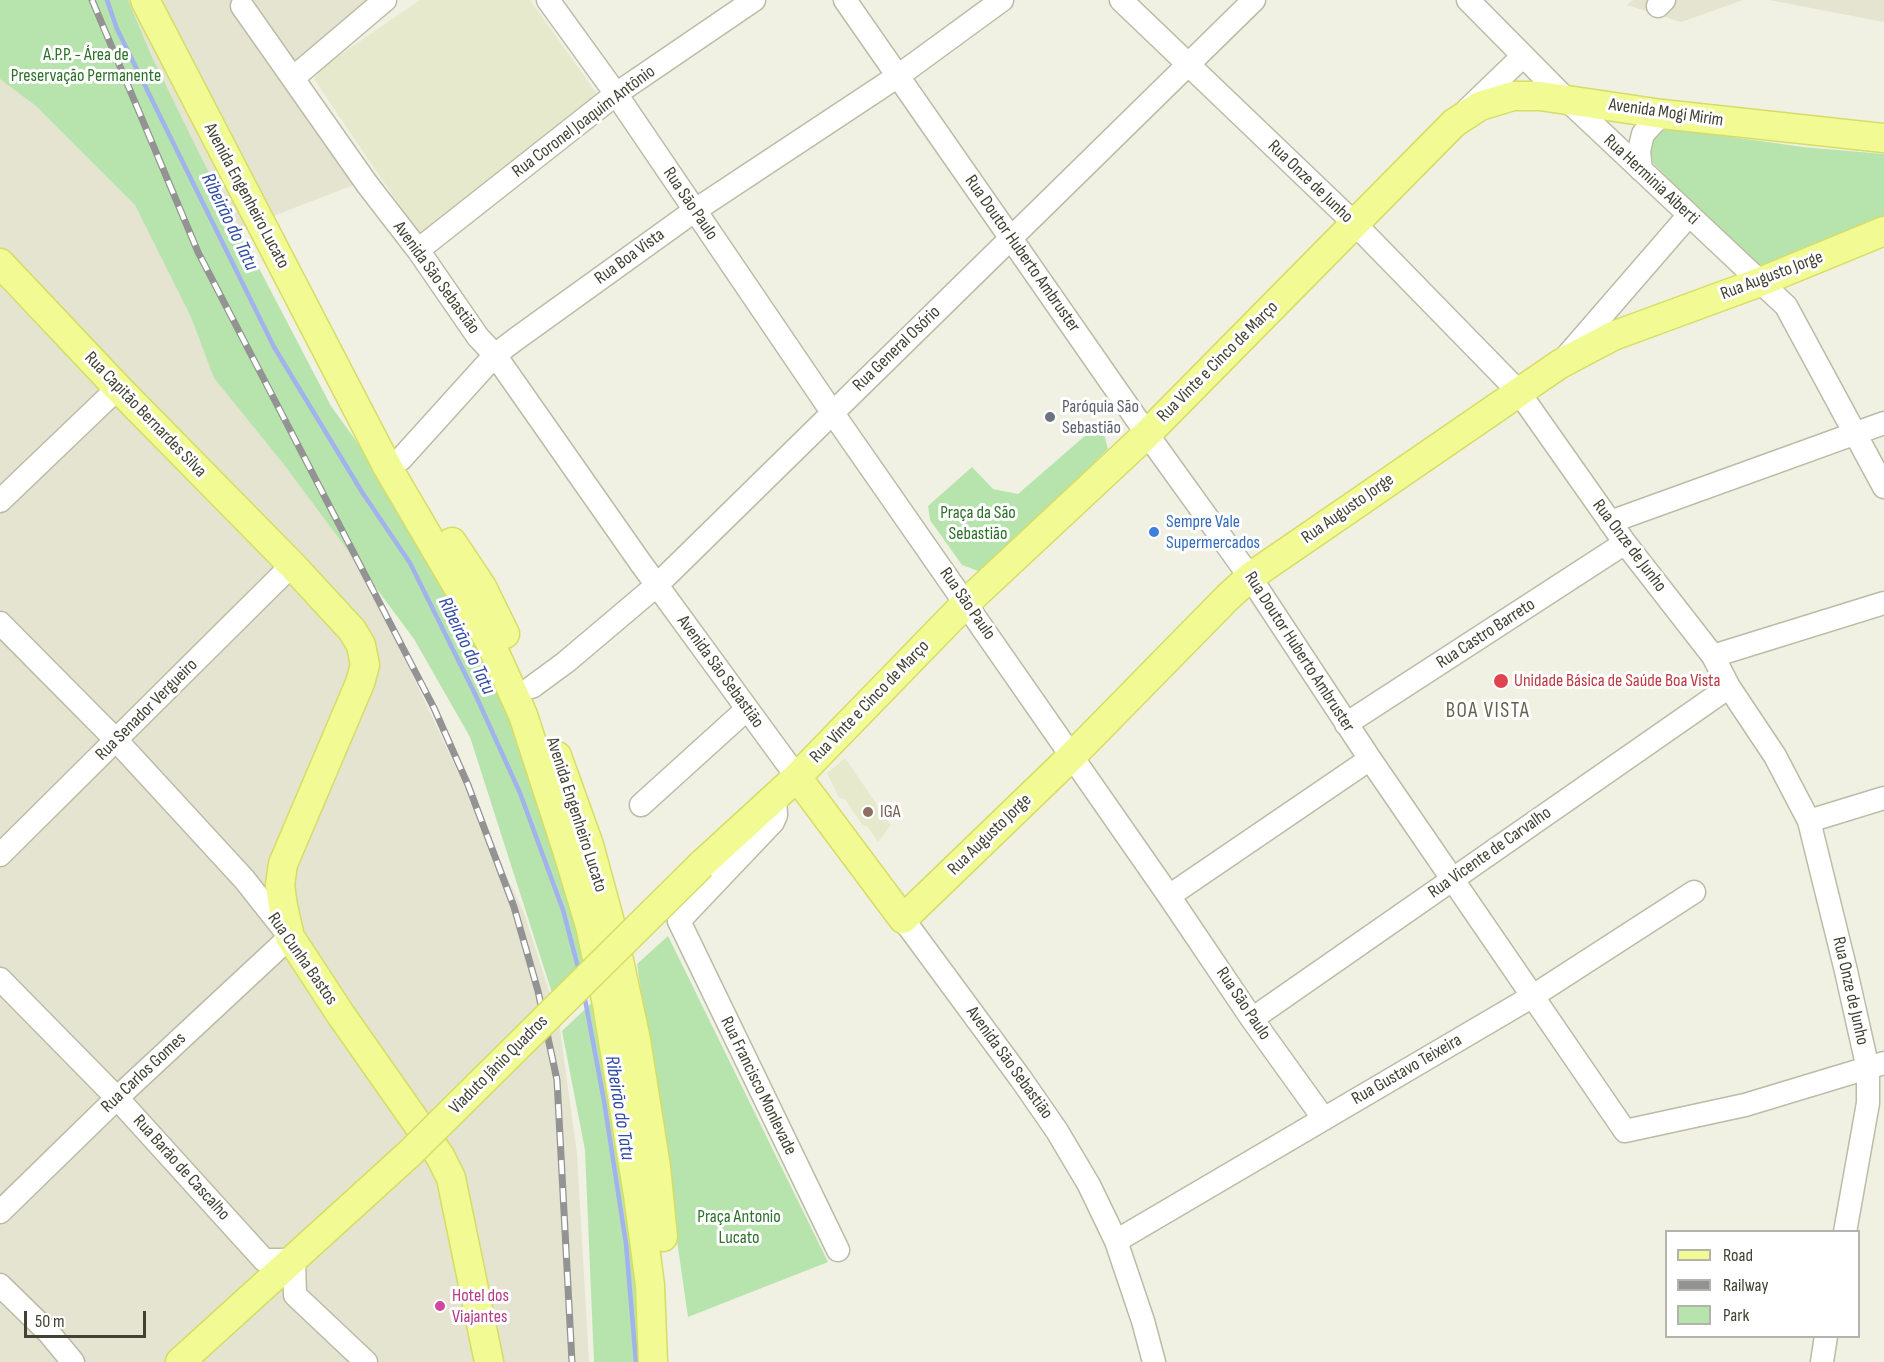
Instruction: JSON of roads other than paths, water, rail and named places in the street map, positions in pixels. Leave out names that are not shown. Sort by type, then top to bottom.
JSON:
[{"type":"main road","name":"Avenida Engenheiro Lucato","points":[[145,0],[349,391],[394,463],[482,587],[532,687],[590,845],[614,937],[636,1040],[658,1190],[667,1281],[670,1362]]},
{"type":"main road","name":"Avenida Mogi Mirim","points":[[1454,123],[1480,106],[1513,96],[1566,99],[1662,114],[1884,138]]},
{"type":"main road","name":"Rua Vinte e Cinco de Março","points":[[701,865],[796,777],[966,603],[1147,434],[1454,123]]},
{"type":"main road","name":"Rua Augusto Jorge","points":[[903,919],[1072,756],[1250,577],[1560,364],[1613,336],[1760,282],[1884,231]]},
{"type":"main road","name":"Rua Capitão Bernardes Silva","points":[[0,263],[118,388],[292,565],[352,630],[361,645],[365,665],[360,683],[283,864]]},
{"type":"main road","name":"Avenida Engenheiro Lucato","points":[[394,463],[490,642],[523,715],[590,926],[607,1004],[638,1195],[650,1285],[653,1362]]},
{"type":"main road","points":[[490,642],[514,679],[523,685],[532,687]]},
{"type":"main road","name":"Avenida São Sebastião","points":[[796,777],[903,919]]},
{"type":"main road","points":[[283,864],[280,885],[290,937]]},
{"type":"main road","name":"Viaduto Jânio Quadros","points":[[180,1362],[409,1154],[701,865]]},
{"type":"main road","name":"Rua Cunha Bastos","points":[[290,937],[341,1015],[440,1156],[451,1179],[489,1362]]},
{"type":"street","points":[[292,78],[385,0]]},
{"type":"street","name":"Rua São Paulo","points":[[548,0],[616,94],[832,412],[1252,1019],[1324,1119]]},
{"type":"street","name":"Rua Coronel Joaquim Antônio","points":[[418,250],[616,94],[754,0]]},
{"type":"street","name":"Rua Doutor Huberto Ambruster","points":[[845,0],[1147,434],[1250,577],[1346,724],[1625,1131],[1745,1105],[1876,1066]]},
{"type":"street","name":"Rua Boa Vista","points":[[394,463],[495,355],[694,211],[898,76],[1002,0]]},
{"type":"street","name":"Rua Onze de Junho","points":[[1120,0],[1354,223],[1518,391],[1625,543],[1713,656],[1729,687],[1775,756],[1809,821],[1846,970],[1876,1066],[1845,1230]]},
{"type":"street","name":"Rua General Osório","points":[[532,687],[566,662],[657,585],[1254,0]]},
{"type":"street","name":"Rua Herminia Aiberti","points":[[1468,0],[1566,99],[1786,306],[1884,487]]},
{"type":"street","name":"Avenida São Sebastião","points":[[242,6],[367,184],[418,250],[478,337],[495,355],[796,777]]},
{"type":"street","name":"Rua Vinte e Cinco de Março","points":[[1454,123],[1523,56]]},
{"type":"street","points":[[1641,170],[1639,151],[1643,134],[1662,114]]},
{"type":"street","points":[[1560,364],[1689,215]]},
{"type":"street","points":[[0,501],[118,388]]},
{"type":"street","points":[[1610,522],[1884,423]]},
{"type":"street","name":"Rua Castro Barreto","points":[[1346,724],[1625,543]]},
{"type":"street","name":"Rua Senador Vergueiro","points":[[0,855],[292,565]]},
{"type":"street","points":[[1713,656],[1884,603]]},
{"type":"street","name":"Rua Cunha Bastos","points":[[0,623],[117,741],[244,879],[290,937]]},
{"type":"street","name":"Rua Vicente de Carvalho","points":[[1252,1019],[1729,687]]},
{"type":"street","points":[[641,805],[747,709]]},
{"type":"street","points":[[1169,896],[1370,759]]},
{"type":"street","name":"Rua Francisco Monlevade","points":[[775,797],[776,815],[773,822],[679,921],[838,1250]]},
{"type":"street","points":[[1809,821],[1884,798]]},
{"type":"street","points":[[244,879],[258,882],[270,877],[283,864]]},
{"type":"street","name":"Rua Gustavo Teixeira","points":[[1116,1241],[1533,996],[1694,892]]},
{"type":"street","name":"Avenida São Sebastião","points":[[903,919],[1058,1131],[1089,1185],[1116,1241],[1154,1362]]},
{"type":"street","name":"Rua Carlos Gomes","points":[[0,1212],[117,1098],[290,937]]},
{"type":"street","name":"Rua Barão de Cascalho","points":[[0,978],[117,1098],[264,1260],[294,1260]]},
{"type":"street","points":[[294,1260],[295,1294]]},
{"type":"street","points":[[0,1285],[49,1334],[73,1362]]},
{"type":"street","points":[[261,1290],[295,1294],[366,1362]]},
{"type":"street","points":[[1822,1362],[1826,1338]]},
{"type":"waterway","name":"Ribeirão do Tatu","points":[[107,0],[117,29],[274,347],[362,492],[410,563],[476,696],[520,793],[563,910],[579,971]]},
{"type":"waterway","name":"Ribeirão do Tatu","points":[[584,994],[604,1101],[626,1244],[636,1362]]},
{"type":"railway","points":[[92,0],[198,252],[434,708],[468,785],[514,907],[538,991],[557,1080],[572,1362]]},
{"type":"place","name":"Paróquia São Sebastião","points":[[1050,417]]},
{"type":"place","name":"Sempre Vale Supermercados","points":[[1154,532]]},
{"type":"place","name":"Unidade Básica de Saúde Boa Vista","points":[[1501,681]]},
{"type":"place","name":"IGA","points":[[868,812]]},
{"type":"place","name":"Hotel dos Viajantes","points":[[440,1306]]},
{"type":"district","name":"BOA VISTA","points":[[1488,712]]},
{"type":"park label","name":"A.P.P. - Área de Preservação Permanente","points":[[86,65]]},
{"type":"park label","name":"Praça da São Sebastião","points":[[978,523]]},
{"type":"park label","name":"Praça Antonio Lucato","points":[[739,1227]]}]
